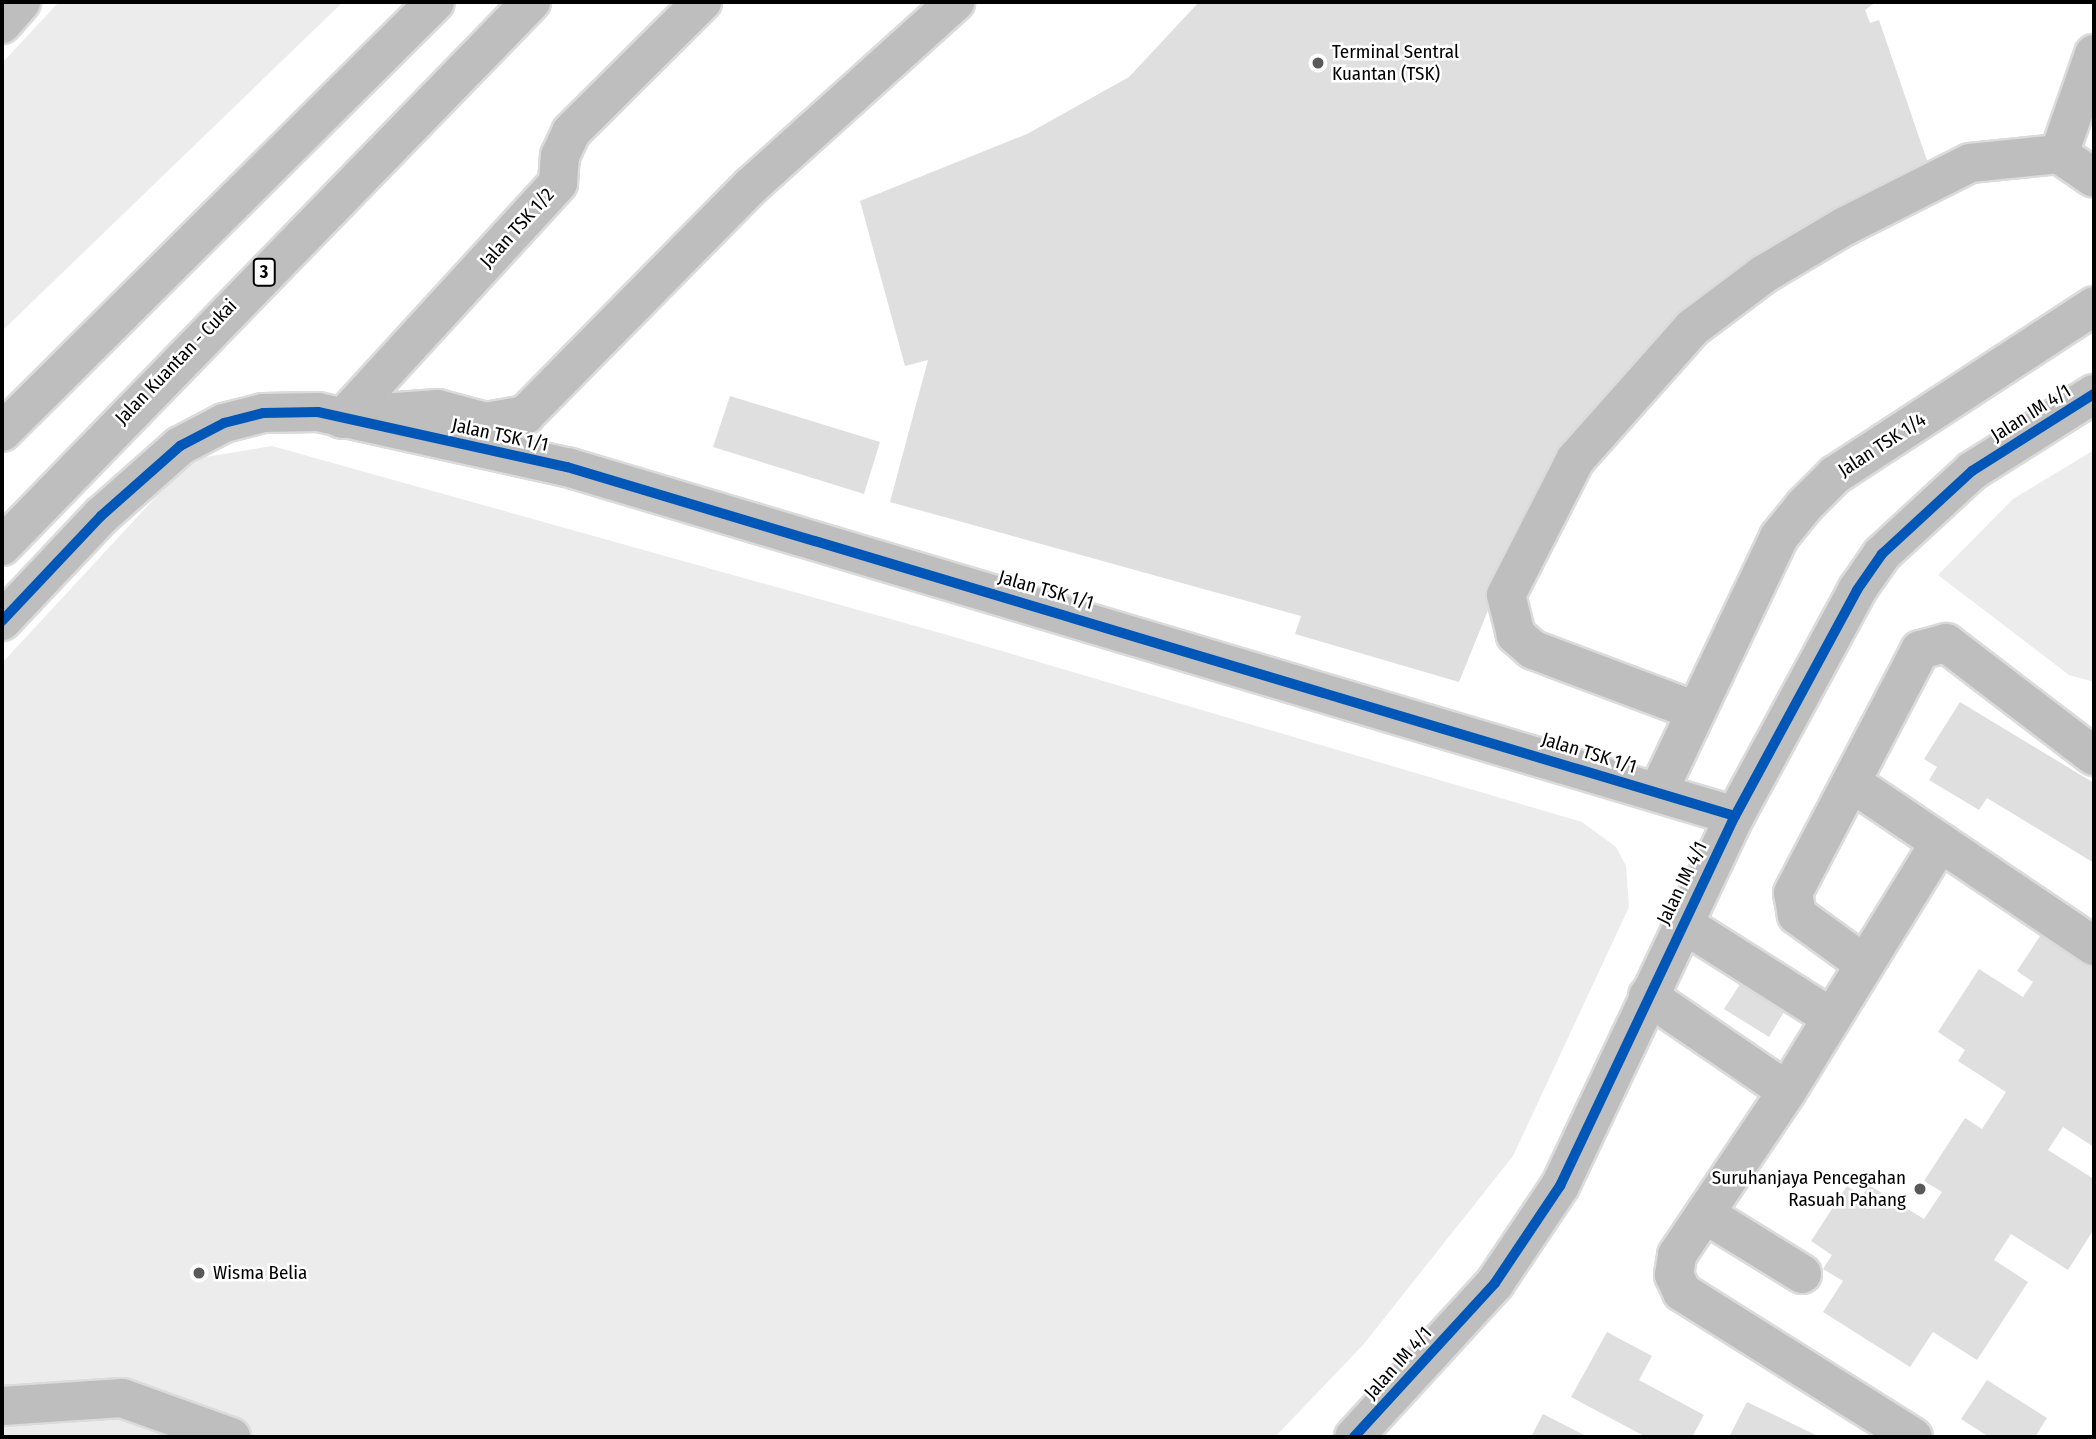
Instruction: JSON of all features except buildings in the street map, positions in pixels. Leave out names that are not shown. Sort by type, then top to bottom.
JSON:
[{"type":"main road","points":[[2,24],[21,2]]},
{"type":"main road","points":[[2,432],[435,2]]},
{"type":"main road","name":"Jalan Kuantan - Cukai","points":[[2,546],[531,2]]},
{"type":"main road","name":"Jalan TSK 1/2","points":[[342,419],[558,183],[559,156],[571,132],[702,2]]},
{"type":"main road","points":[[342,419],[408,407],[486,422],[525,415],[751,186],[955,2]]},
{"type":"main road","points":[[2059,154],[2094,54]]},
{"type":"main road","points":[[1693,710],[1532,650],[1516,635],[1506,595],[1575,460],[1692,328],[1764,274],[1970,163],[2059,154],[2094,178]]},
{"type":"main road","name":"Jalan TSK 1/4","points":[[1658,792],[1693,710],[1779,537],[1835,475],[2094,306]]},
{"type":"main road","name":"Jalan IM 4/1","points":[[1354,1437],[1495,1283],[1560,1186],[1682,923],[1735,816],[1857,590],[1882,554],[1972,471],[2094,394]]},
{"type":"main road","name":"Jalan TSK 1/1","points":[[2,621],[101,516],[180,446],[224,423],[263,413],[318,412],[567,467],[1735,816]]},
{"type":"main road","points":[[1863,963],[1797,915],[1793,893],[1920,650],[1946,643],[2094,756]]},
{"type":"main road","points":[[1852,783],[2094,946]]},
{"type":"main road","points":[[1913,1437],[1682,1292],[1674,1275],[1677,1255],[1787,1091],[1829,1016],[1940,842]]},
{"type":"main road","points":[[1682,923],[1829,1016]]},
{"type":"main road","points":[[1648,996],[1787,1091]]},
{"type":"main road","points":[[1705,1214],[1802,1274]]},
{"type":"main road","points":[[2,1406],[122,1398],[231,1437]]},
{"type":"shaded area","points":[[59,2],[343,2],[2,331],[2,63]]},
{"type":"shaded area","points":[[272,446],[944,634],[1582,822],[1616,847],[1626,866],[1629,907],[1513,1156],[1363,1345],[1275,1437],[2,1437],[2,663],[178,473],[205,457]]},
{"type":"shaded area","points":[[2094,450],[2094,682],[2069,675],[1938,575],[2013,499]]},
{"type":"cycle path","points":[[1354,1437],[1495,1283],[1560,1186],[1735,816],[1857,590],[1882,554],[1972,471],[2094,394]]},
{"type":"cycle path","points":[[2,621],[101,516],[180,446],[224,423],[263,413],[318,412],[567,467],[1735,816]]},
{"type":"place","name":"Terminal Sentral Kuantan (TSK)","points":[[1318,63]]},
{"type":"place","name":"Suruhanjaya Pencegahan Rasuah Pahang","points":[[1920,1189]]},
{"type":"place","name":"Wisma Belia","points":[[199,1273]]}]
